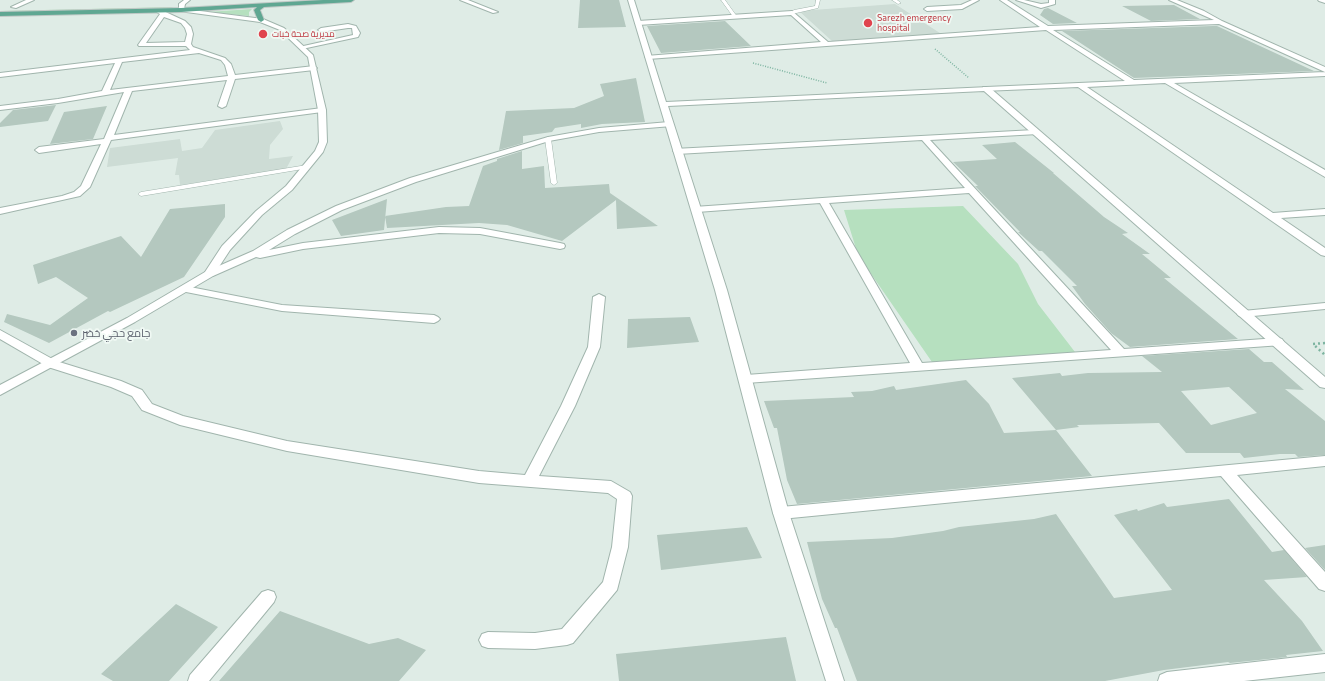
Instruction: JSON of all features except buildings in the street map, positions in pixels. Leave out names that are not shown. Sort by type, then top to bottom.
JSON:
[{"type":"main road","points":[[0,8],[183,5],[299,0]]},
{"type":"main road","points":[[0,14],[160,12],[183,5],[262,6],[351,0]]},
{"type":"main road","points":[[261,20],[257,10],[262,6]]},
{"type":"street","points":[[14,7],[31,0]]},
{"type":"street","points":[[463,0],[495,12]]},
{"type":"street","points":[[631,0],[677,151],[697,209],[746,379],[781,513],[835,681]]},
{"type":"street","points":[[927,9],[962,7],[976,0]]},
{"type":"street","points":[[1003,0],[1134,83]]},
{"type":"street","points":[[1019,0],[1041,6],[1052,4],[1052,0]]},
{"type":"street","points":[[1172,0],[1202,12],[1220,22],[1325,70]]},
{"type":"street","points":[[1321,0],[1325,1]]},
{"type":"street","points":[[183,5],[261,20],[282,29],[311,56],[322,110],[324,142],[319,152],[289,188],[259,213],[226,248],[209,274]]},
{"type":"street","points":[[188,44],[190,34],[188,27],[183,22],[160,12],[141,45],[188,44],[191,48],[223,59],[228,64],[232,77],[222,106]]},
{"type":"street","points":[[638,23],[792,13],[826,44]]},
{"type":"street","points":[[648,57],[1045,28],[1220,22]]},
{"type":"street","points":[[302,47],[349,38],[356,36],[358,33],[354,27],[348,26],[320,30]]},
{"type":"street","points":[[0,75],[198,51]]},
{"type":"street","points":[[104,93],[120,60]]},
{"type":"street","points":[[0,113],[4,108],[129,89],[314,68]]},
{"type":"street","points":[[663,104],[1325,74]]},
{"type":"street","points":[[1166,81],[1325,174]]},
{"type":"street","points":[[1080,85],[1325,253]]},
{"type":"street","points":[[0,211],[63,198],[77,194],[85,187],[108,140],[129,89]]},
{"type":"street","points":[[986,90],[1325,384]]},
{"type":"street","points":[[39,150],[322,110]]},
{"type":"street","points":[[0,391],[52,364],[209,274],[257,253],[312,221],[364,198],[456,166],[548,139],[600,130],[670,124]]},
{"type":"street","points":[[677,151],[1035,132]]},
{"type":"street","points":[[924,138],[1121,353]]},
{"type":"street","points":[[697,209],[971,190]]},
{"type":"street","points":[[823,200],[918,367]]},
{"type":"street","points":[[1272,216],[1325,212]]},
{"type":"street","points":[[238,261],[303,246],[439,230],[480,231],[560,246]]},
{"type":"street","points":[[185,289],[282,308],[434,319]]},
{"type":"street","points":[[529,481],[568,406],[594,347],[599,297]]},
{"type":"street","points":[[1243,314],[1325,306]]},
{"type":"street","points":[[0,334],[52,364],[116,384],[137,393],[147,407],[188,422],[287,446],[479,477],[611,486],[625,496],[620,547],[611,585],[567,637],[535,641],[488,640]]},
{"type":"street","points":[[746,379],[1278,342]]},
{"type":"street","points":[[781,513],[1325,461]]},
{"type":"street","points":[[1224,470],[1325,584]]},
{"type":"street","points":[[197,681],[268,597]]},
{"type":"street","points":[[1167,681],[1325,663]]},
{"type":"lane","points":[[723,0],[736,16]]},
{"type":"lane","points":[[792,13],[817,7],[818,0]]},
{"type":"lane","points":[[894,0],[899,3]]},
{"type":"lane","points":[[548,139],[554,183]]},
{"type":"lane","points":[[141,194],[307,168]]},
{"type":"path","points":[[934,48],[976,84],[986,90]]},
{"type":"path","points":[[746,61],[842,87],[849,96]]},
{"type":"path","points":[[1325,343],[1313,344],[1325,355]]},
{"type":"shaded area","name":"Sarezh emergency hospital","points":[[895,4],[943,35],[832,41],[799,11]]},
{"type":"shaded area","points":[[280,121],[283,129],[270,145],[269,159],[293,156],[286,169],[180,185],[179,175],[175,175],[178,158],[107,167],[110,148],[180,139],[182,151],[202,148],[215,130]]},
{"type":"green space","points":[[174,7],[171,8],[0,13],[0,11]]},
{"type":"green space","points":[[252,9],[249,12],[249,16],[207,12]]},
{"type":"green space","points":[[963,206],[1018,264],[1038,304],[1075,352],[932,362],[858,255],[844,210]]},
{"type":"place","name":"Sarezh emergency hospital","points":[[868,23]]},
{"type":"place","name":"مديرية صحة خبات","points":[[263,34]]},
{"type":"place","name":"جامع حجي خضر","points":[[74,333]]}]
